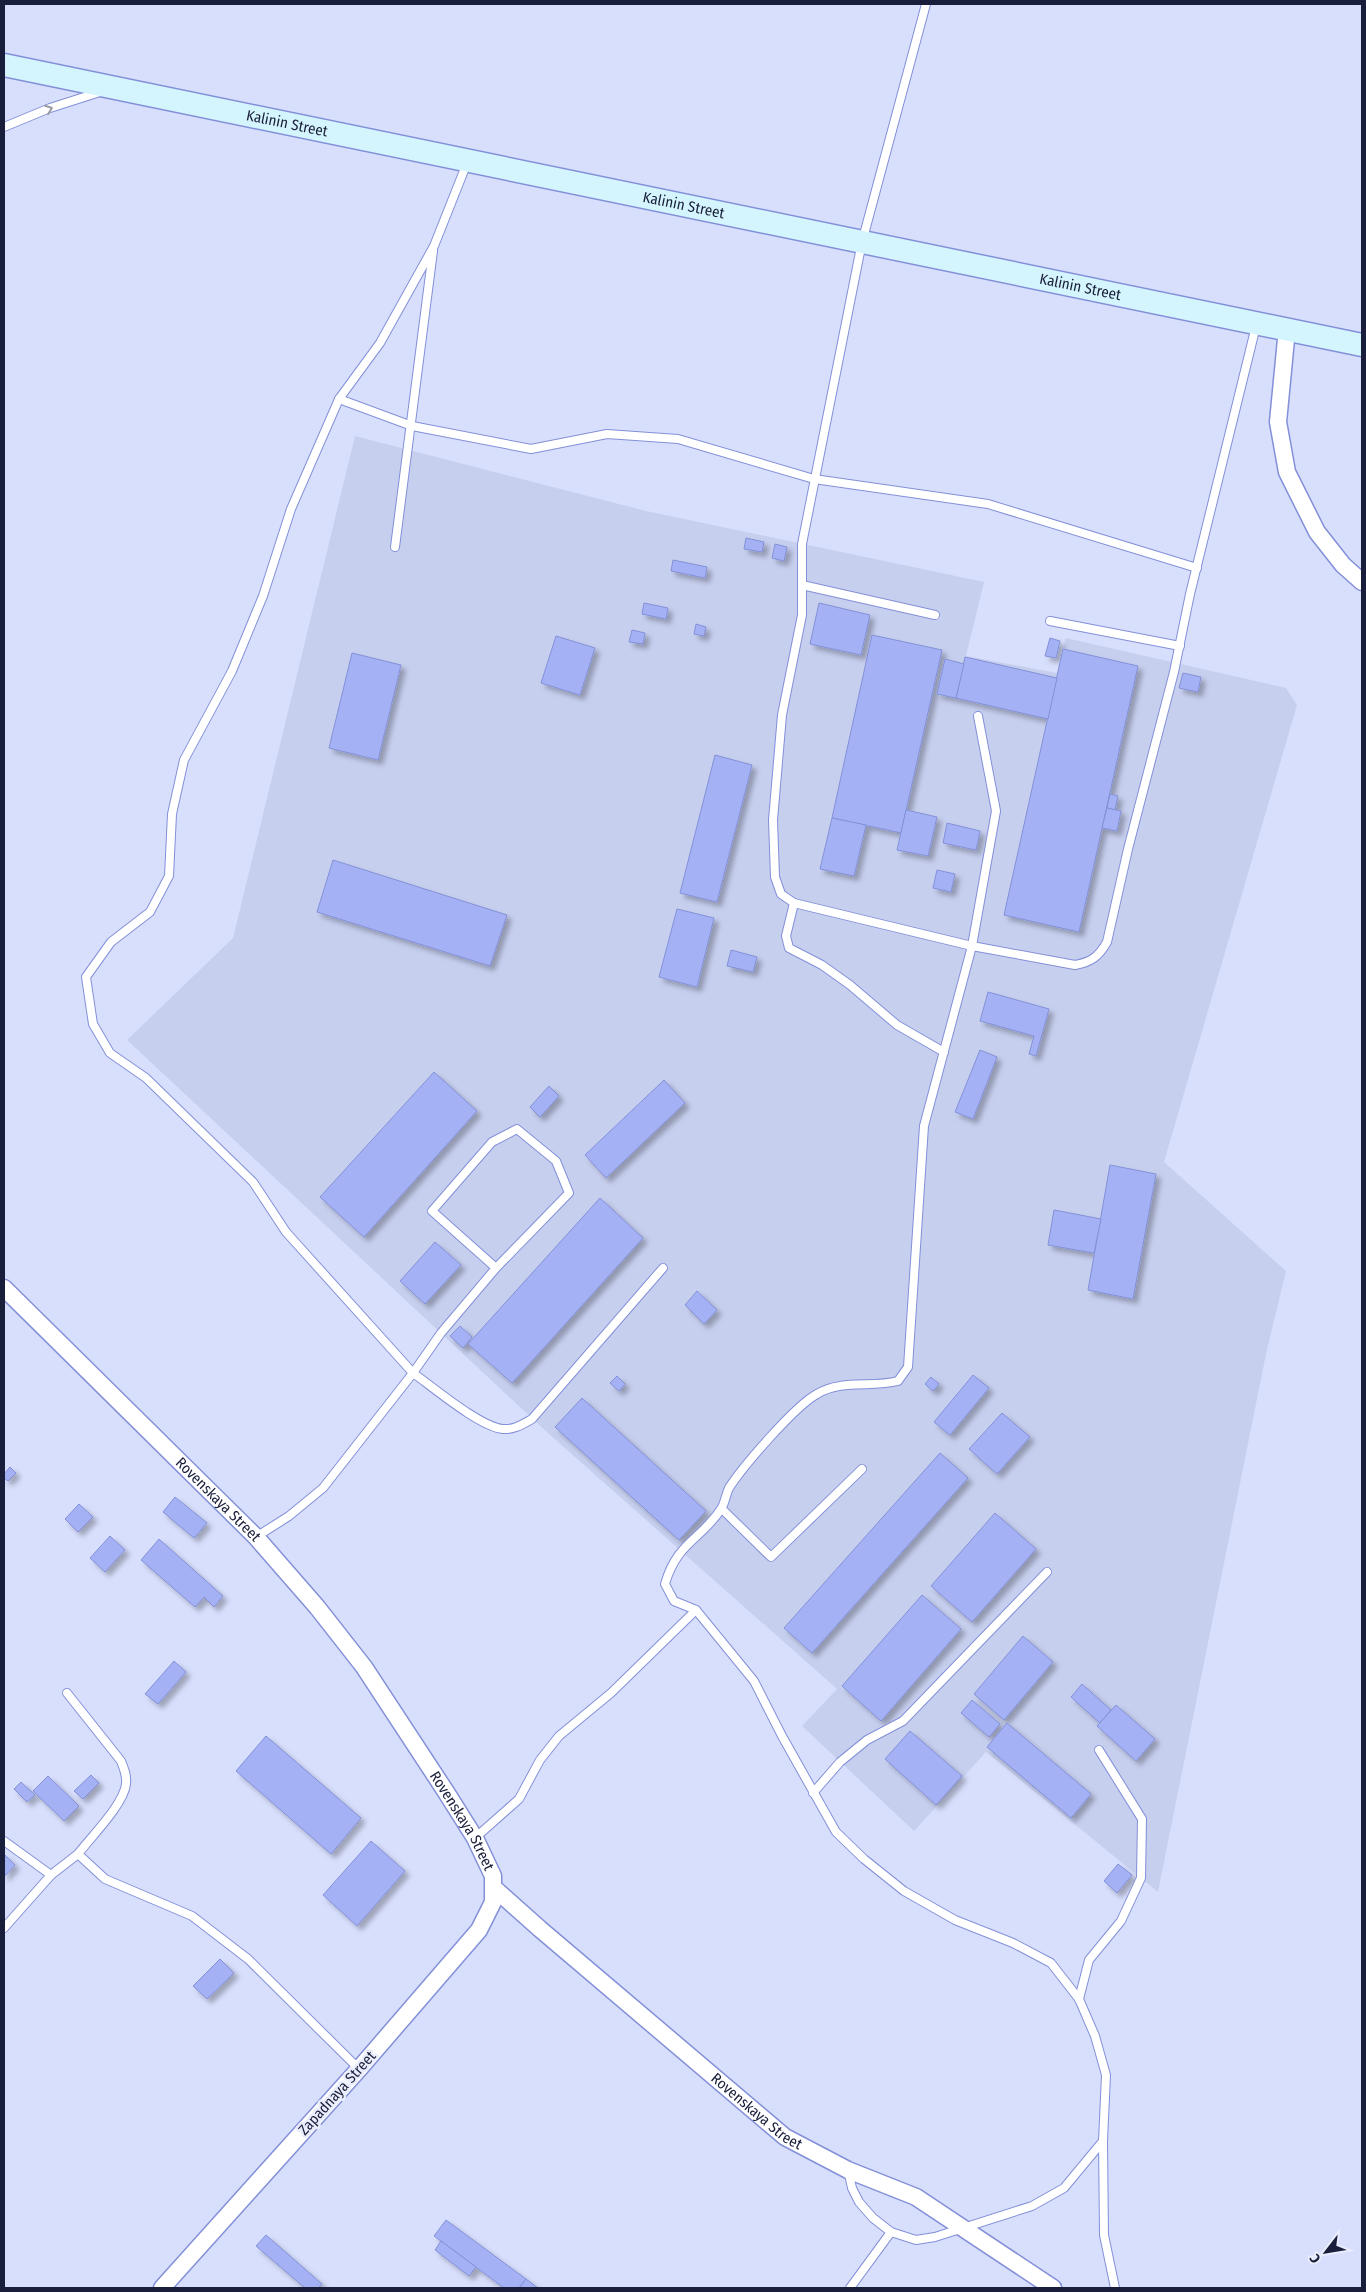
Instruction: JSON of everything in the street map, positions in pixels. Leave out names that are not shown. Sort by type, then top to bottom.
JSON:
[{"type":"main road","name":"Kalinin Street","points":[[4,65],[1362,345]]},
{"type":"street","points":[[1287,329],[1278,422],[1288,472],[1317,532],[1342,565],[1362,582]]},
{"type":"street","name":"Rovenskaya Street","points":[[4,1288],[256,1537],[317,1607],[364,1667],[476,1838],[489,1863],[494,1888],[784,2137],[848,2170],[916,2197],[963,2226],[1053,2288]]},
{"type":"street","name":"Zapadnaya Street","points":[[162,2288],[359,2069],[479,1930],[493,1902],[494,1888]]},
{"type":"lane","points":[[926,4],[862,242],[802,544],[802,615],[782,715],[773,820],[775,877],[781,894],[794,904],[972,946],[1075,965],[1090,962],[1101,953],[1107,942],[1128,850],[1180,646],[1196,568],[1257,324]]},
{"type":"lane","points":[[4,127],[50,108],[113,88]]},
{"type":"lane","points":[[468,162],[434,246],[380,343],[338,399],[291,509],[262,596],[232,671],[184,760],[172,814],[170,876],[150,912],[111,942],[86,977],[93,1024],[110,1052],[146,1078],[253,1182],[286,1232],[413,1373],[488,1425],[504,1429],[519,1427],[532,1419],[663,1268]]},
{"type":"lane","points":[[395,547],[434,246]]},
{"type":"lane","points":[[338,399],[412,426],[531,449],[608,434],[678,439],[814,479],[988,504],[1196,568]]},
{"type":"lane","points":[[802,585],[935,615]]},
{"type":"lane","points":[[1050,621],[1180,646]]},
{"type":"lane","points":[[978,716],[996,812],[972,946],[924,1126],[920,1152],[908,1367],[898,1381],[836,1386],[811,1398],[800,1406],[729,1489],[722,1509],[675,1557],[665,1584],[674,1601],[696,1610],[754,1681],[813,1793],[836,1832],[864,1859],[904,1891],[955,1920],[1014,1943],[1051,1963],[1079,1999],[1095,2036],[1106,2075],[1104,2235],[1115,2288]]},
{"type":"lane","points":[[794,904],[786,936],[790,948],[822,964],[898,1025],[944,1052]]},
{"type":"lane","points":[[256,1537],[289,1516],[323,1488],[413,1373],[441,1333],[496,1268],[569,1193],[556,1161],[516,1129],[492,1142],[432,1211],[496,1268]]},
{"type":"lane","points":[[722,1509],[771,1557],[862,1469]]},
{"type":"lane","points":[[813,1793],[840,1762],[867,1740],[903,1722],[1047,1572]]},
{"type":"lane","points":[[476,1838],[519,1799],[540,1760],[559,1736],[611,1693],[696,1610]]},
{"type":"lane","points":[[4,1928],[51,1875],[78,1854],[122,1798],[126,1785],[126,1773],[121,1761],[67,1693]]},
{"type":"lane","points":[[1079,1999],[1089,1960],[1121,1921],[1141,1878],[1142,1819],[1099,1750]]},
{"type":"lane","points":[[4,1841],[31,1863],[51,1875]]},
{"type":"lane","points":[[78,1854],[105,1879],[192,1916],[248,1959],[359,2069]]},
{"type":"lane","points":[[848,2170],[852,2188],[859,2202],[873,2218],[891,2232],[916,2240],[935,2237],[963,2226],[1032,2206],[1064,2188],[1104,2141]]},
{"type":"lane","points":[[850,2288],[891,2232]]},
{"type":"shaded area","points":[[355,436],[646,511],[984,582],[966,656],[1057,673],[1066,638],[1286,688],[1297,705],[1164,1162],[1286,1271],[1266,1354],[1158,1892],[986,1752],[914,1831],[802,1726],[837,1689],[550,1435],[127,1040],[233,938]]},
{"type":"building","points":[[746,538],[764,542],[762,552],[744,549]]},
{"type":"building","points":[[775,544],[787,547],[784,561],[772,558]]},
{"type":"building","points":[[673,560],[707,567],[705,578],[671,571]]},
{"type":"building","points":[[644,603],[668,608],[666,619],[642,614]]},
{"type":"building","points":[[819,603],[870,615],[861,655],[810,644]]},
{"type":"building","points":[[696,624],[706,627],[704,636],[694,634]]},
{"type":"building","points":[[632,630],[645,633],[643,644],[629,642]]},
{"type":"building","points":[[872,635],[942,650],[901,833],[832,818]]},
{"type":"building","points":[[556,636],[595,648],[580,695],[541,683]]},
{"type":"building","points":[[1050,638],[1060,641],[1056,658],[1045,656]]},
{"type":"building","points":[[1063,649],[1138,666],[1079,932],[1004,915]]},
{"type":"building","points":[[352,653],[401,665],[378,760],[329,748]]},
{"type":"building","points":[[965,657],[1057,678],[1048,719],[956,698]]},
{"type":"building","points":[[945,659],[964,664],[956,698],[937,694]]},
{"type":"building","points":[[1183,673],[1201,677],[1198,692],[1179,688]]},
{"type":"building","points":[[715,755],[752,765],[717,902],[680,893]]},
{"type":"building","points":[[1110,794],[1118,796],[1115,810],[1107,808]]},
{"type":"building","points":[[1107,808],[1121,811],[1117,831],[1102,828]]},
{"type":"building","points":[[906,810],[937,817],[928,856],[897,850]]},
{"type":"building","points":[[832,818],[866,825],[854,876],[820,869]]},
{"type":"building","points":[[947,823],[980,831],[976,850],[943,843]]},
{"type":"building","points":[[333,860],[507,915],[490,966],[317,912]]},
{"type":"building","points":[[937,870],[955,874],[951,892],[933,888]]},
{"type":"building","points":[[677,909],[714,918],[697,987],[659,977]]},
{"type":"building","points":[[731,950],[757,957],[753,972],[727,966]]},
{"type":"building","points":[[988,992],[1049,1009],[1036,1056],[1029,1054],[1034,1036],[980,1021]]},
{"type":"building","points":[[980,1050],[997,1057],[973,1119],[955,1112]]},
{"type":"building","points":[[434,1072],[477,1111],[364,1237],[320,1197]]},
{"type":"building","points":[[664,1080],[685,1103],[606,1178],[585,1155]]},
{"type":"building","points":[[549,1086],[559,1096],[540,1117],[530,1107]]},
{"type":"building","points":[[1110,1165],[1156,1174],[1133,1299],[1088,1290]]},
{"type":"building","points":[[600,1198],[643,1238],[512,1383],[468,1344]]},
{"type":"building","points":[[1054,1210],[1101,1219],[1094,1253],[1048,1245]]},
{"type":"building","points":[[435,1242],[461,1265],[425,1304],[400,1281]]},
{"type":"building","points":[[697,1291],[717,1310],[704,1324],[685,1305]]},
{"type":"building","points":[[460,1326],[472,1337],[463,1348],[450,1336]]},
{"type":"building","points":[[973,1375],[989,1388],[950,1435],[934,1422]]},
{"type":"building","points":[[617,1376],[625,1384],[619,1391],[610,1383]]},
{"type":"building","points":[[931,1377],[939,1384],[933,1391],[925,1384]]},
{"type":"building","points":[[582,1398],[706,1511],[679,1540],[555,1427]]},
{"type":"building","points":[[1002,1413],[1030,1437],[997,1474],[969,1449]]},
{"type":"building","points":[[940,1453],[968,1478],[812,1653],[784,1628]]},
{"type":"building","points":[[10,1467],[16,1473],[8,1481],[4,1478],[4,1474]]},
{"type":"building","points":[[175,1497],[207,1523],[194,1538],[163,1512]]},
{"type":"building","points":[[79,1504],[93,1517],[78,1532],[65,1519]]},
{"type":"building","points":[[995,1513],[1036,1549],[972,1622],[931,1586]]},
{"type":"building","points":[[110,1536],[125,1550],[105,1572],[90,1558]]},
{"type":"building","points":[[159,1539],[223,1596],[214,1607],[204,1597],[195,1607],[141,1560]]},
{"type":"building","points":[[922,1595],[961,1629],[881,1721],[842,1686]]},
{"type":"building","points":[[1023,1636],[1053,1662],[1004,1720],[974,1694]]},
{"type":"building","points":[[174,1661],[186,1672],[158,1704],[145,1694]]},
{"type":"building","points":[[1082,1684],[1111,1710],[1100,1723],[1071,1697]]},
{"type":"building","points":[[972,1700],[1000,1724],[989,1737],[961,1713]]},
{"type":"building","points":[[1116,1705],[1155,1739],[1136,1761],[1097,1726]]},
{"type":"building","points":[[1007,1723],[1091,1794],[1071,1818],[987,1747]]},
{"type":"building","points":[[910,1731],[962,1776],[936,1805],[885,1759]]},
{"type":"building","points":[[266,1736],[361,1818],[331,1854],[236,1771]]},
{"type":"building","points":[[91,1775],[99,1783],[83,1799],[74,1791]]},
{"type":"building","points":[[48,1776],[79,1806],[64,1821],[33,1791]]},
{"type":"building","points":[[21,1782],[35,1795],[27,1802],[14,1789]]},
{"type":"building","points":[[371,1841],[405,1871],[357,1926],[323,1895]]},
{"type":"building","points":[[4,1854],[15,1865],[4,1877]]},
{"type":"building","points":[[1118,1864],[1132,1875],[1117,1893],[1104,1881]]},
{"type":"building","points":[[220,1959],[234,1973],[207,1999],[193,1986]]},
{"type":"building","points":[[446,2220],[526,2279],[519,2288],[504,2288],[434,2236]]},
{"type":"building","points":[[266,2235],[322,2284],[318,2288],[305,2288],[256,2246]]},
{"type":"building","points":[[441,2241],[476,2267],[469,2276],[435,2250]]},
{"type":"building","points":[[526,2279],[538,2288],[519,2288]]}]
